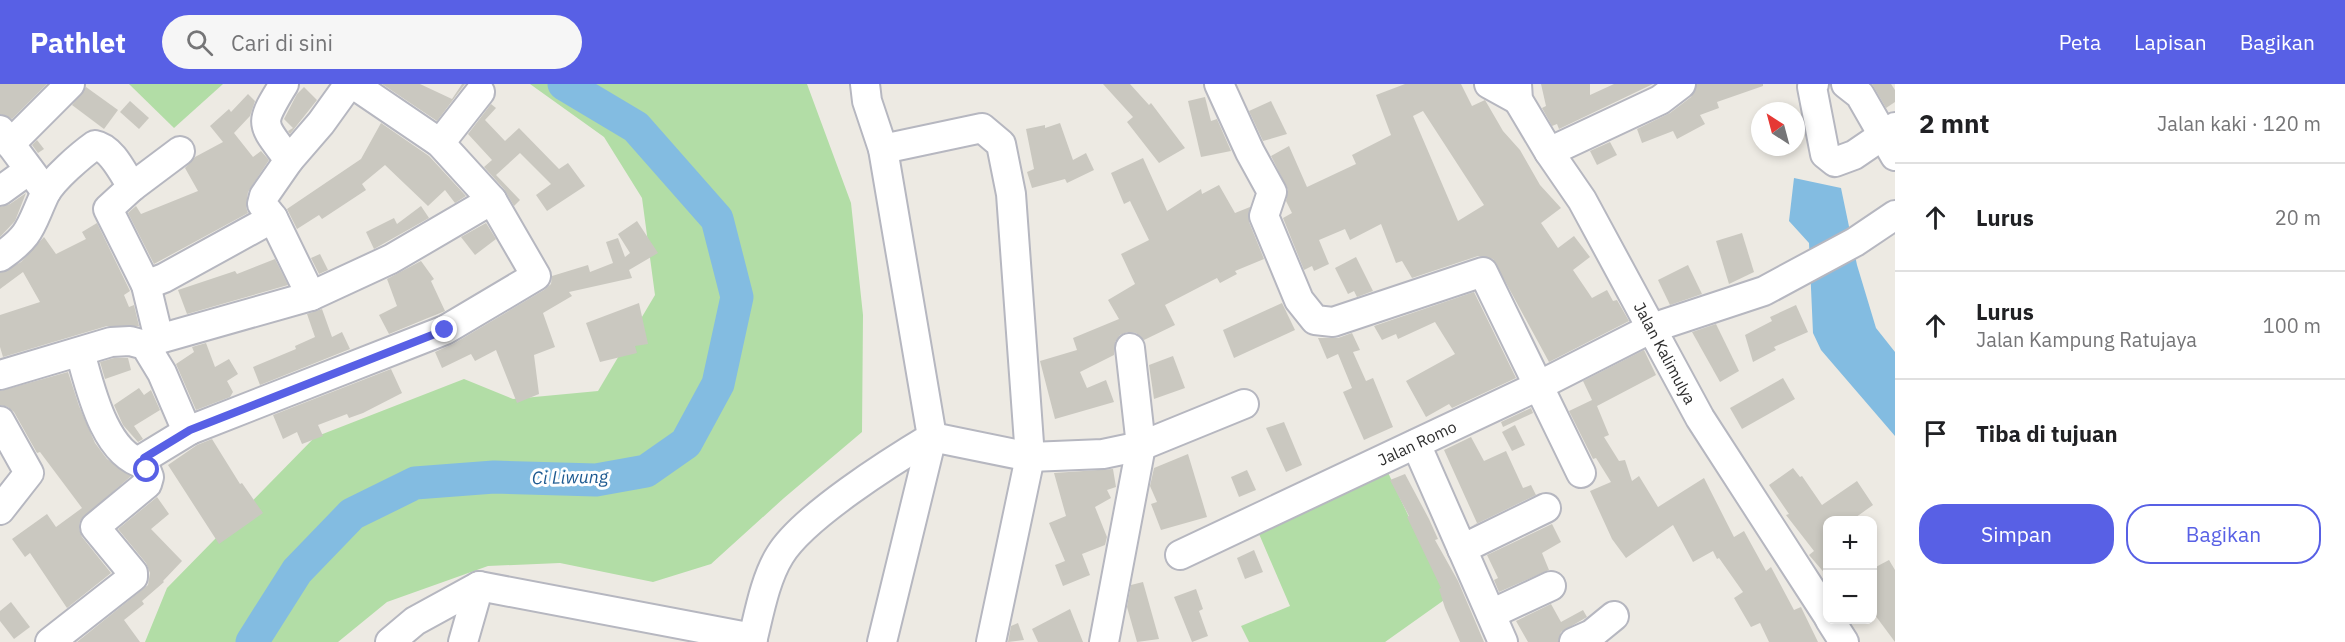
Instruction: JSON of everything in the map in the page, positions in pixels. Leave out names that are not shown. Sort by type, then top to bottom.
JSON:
[{"type":"street","points":[[46,192],[5,137],[70,84]]},
{"type":"street","points":[[284,84],[265,115],[266,128],[289,160]]},
{"type":"street","points":[[144,465],[146,457],[190,430],[445,330],[536,276],[492,200],[440,143],[351,84],[289,160],[264,196],[262,204],[273,218],[311,296]]},
{"type":"street","points":[[865,84],[867,101],[883,148],[932,437],[882,642]]},
{"type":"street","points":[[1219,84],[1250,152],[1272,192],[1264,216],[1299,300],[1315,320],[1333,322],[1483,272],[1536,387],[1581,473]]},
{"type":"street","points":[[1489,84],[1518,92]]},
{"type":"street","points":[[1549,152],[1660,100],[1682,84]]},
{"type":"street","points":[[1814,84],[1812,87],[1825,154],[1835,162],[1891,139],[1860,95],[1846,84]]},
{"type":"street","points":[[440,143],[480,92]]},
{"type":"street","name":"Jalan Kalimulya","points":[[1518,92],[1549,152],[1582,200],[1700,418],[1823,609]]},
{"type":"street","points":[[883,148],[982,128],[1001,144],[1011,194],[1030,457],[991,642]]},
{"type":"street","points":[[0,257],[26,237],[46,192],[83,153],[95,145],[102,146],[111,156],[132,187]]},
{"type":"street","points":[[180,151],[132,187],[108,210],[146,285],[152,342],[190,430]]},
{"type":"street","points":[[0,191],[29,170]]},
{"type":"street","points":[[0,375],[111,342],[152,342],[311,296],[391,259],[492,200]]},
{"type":"street","name":"Jalan Romo","points":[[1180,555],[1536,387],[1652,328],[1764,291],[1855,242],[1895,215]]},
{"type":"street","points":[[146,285],[164,278],[273,218]]},
{"type":"street","points":[[1104,642],[1142,446],[1130,348]]},
{"type":"street","points":[[50,642],[133,575],[95,529],[96,525],[147,484],[149,473],[144,465],[125,457],[99,413],[80,352]]},
{"type":"street","points":[[390,642],[415,621],[479,586],[752,640],[779,556],[792,539],[821,514],[932,437],[1030,457],[1103,454],[1142,446],[1244,404]]},
{"type":"street","points":[[0,510],[29,473],[1,426]]},
{"type":"street","points":[[1416,444],[1503,642]]},
{"type":"street","points":[[1462,549],[1546,508]]},
{"type":"street","points":[[463,642],[479,586]]},
{"type":"street","points":[[1491,614],[1551,586]]},
{"type":"street","points":[[1574,642],[1592,634],[1614,616]]},
{"type":"street","name":"Jalan Kalimulya","points":[[1833,624],[1844,642]]},
{"type":"green space","points":[[129,84],[223,84],[174,128]]},
{"type":"green space","points":[[530,84],[807,84],[851,203],[863,315],[862,432],[711,564],[653,582],[560,563],[488,566],[387,602],[338,642],[145,642],[167,588],[315,437],[464,379],[513,399],[598,391],[655,295],[642,198],[604,137]]},
{"type":"green space","points":[[1376,447],[1447,598],[1385,642],[1249,642],[1241,626],[1290,606],[1250,513]]},
{"type":"water","points":[[1794,178],[1841,188],[1857,265],[1876,328],[1895,352],[1895,436],[1821,350],[1813,333],[1809,243],[1789,221]]},
{"type":"building","points":[[0,84],[47,84],[12,119],[0,114]]},
{"type":"building","points":[[382,84],[420,84],[452,99],[462,84],[465,84],[437,121]]},
{"type":"building","points":[[1103,84],[1130,84],[1149,105],[1151,103],[1185,148],[1159,163],[1127,122],[1133,117]]},
{"type":"building","points":[[1405,84],[1461,84],[1472,106],[1485,100],[1503,131],[1520,150],[1540,185],[1561,208],[1541,223],[1558,248],[1574,236],[1590,257],[1573,270],[1592,298],[1607,290],[1613,301],[1617,300],[1629,321],[1549,362],[1493,259],[1478,256],[1412,278],[1402,261],[1396,263],[1381,224],[1350,240],[1345,229],[1319,240],[1329,264],[1314,271],[1312,266],[1304,270],[1283,218],[1292,213],[1286,201],[1288,190],[1271,156],[1289,146],[1307,187],[1356,164],[1352,155],[1391,135],[1376,95]],"holes":[[[1423,111],[1484,205],[1458,221],[1413,116]]]},
{"type":"building","points":[[1541,84],[1590,84],[1590,95],[1614,84],[1653,84],[1559,129],[1557,124],[1552,126],[1542,108],[1546,106]]},
{"type":"building","points":[[1697,84],[1763,84],[1763,86],[1717,102],[1719,108],[1700,115],[1705,124],[1677,139],[1673,131],[1642,143],[1637,129],[1670,113],[1691,97]]},
{"type":"building","points":[[1872,84],[1891,84],[1895,90],[1895,102],[1886,108]]},
{"type":"building","points":[[86,87],[118,110],[104,129],[72,105]]},
{"type":"building","points":[[304,87],[317,100],[290,134],[288,131],[293,128],[284,119],[297,94]]},
{"type":"building","points":[[248,94],[255,101],[250,116],[234,133],[253,157],[261,151],[269,160],[248,192],[246,207],[248,213],[154,264],[128,213],[136,206],[141,214],[198,191],[185,168],[195,157],[223,142],[210,126],[229,109],[231,112]]},
{"type":"building","points":[[1205,97],[1211,121],[1217,119],[1231,151],[1201,157],[1188,101]]},
{"type":"building","points":[[130,101],[149,118],[139,129],[120,112]]},
{"type":"building","points":[[1271,101],[1287,134],[1263,141],[1249,111]]},
{"type":"building","points":[[491,104],[496,108],[485,120],[505,141],[519,128],[559,169],[568,163],[585,186],[547,211],[536,195],[551,184],[520,153],[496,175],[520,200],[514,206],[504,189],[484,167],[492,160],[468,134]]},
{"type":"building","points":[[381,123],[429,156],[466,196],[455,203],[445,190],[428,206],[385,165],[362,184],[366,190],[322,219],[319,215],[297,229],[287,209],[361,159]]},
{"type":"building","points":[[1060,123],[1073,160],[1086,153],[1094,170],[1067,183],[1065,179],[1032,188],[1027,172],[1034,169],[1026,129],[1045,125],[1045,128]]},
{"type":"building","points":[[37,140],[44,149],[38,153],[32,145]]},
{"type":"building","points":[[1610,142],[1617,155],[1597,165],[1590,151]]},
{"type":"building","points":[[1143,158],[1167,211],[1201,189],[1202,194],[1219,185],[1235,213],[1250,207],[1249,222],[1264,259],[1235,271],[1237,274],[1220,283],[1217,278],[1165,305],[1175,325],[1144,340],[1136,333],[1128,332],[1120,335],[1115,342],[1114,355],[1080,372],[1087,388],[1106,380],[1114,402],[1055,419],[1040,361],[1077,350],[1073,338],[1119,319],[1108,300],[1135,284],[1121,254],[1149,240],[1130,201],[1124,204],[1111,173]]},
{"type":"building","points":[[26,193],[15,221],[0,237],[0,207],[10,204]]},
{"type":"building","points":[[421,206],[429,218],[374,249],[366,232],[394,218],[397,224]]},
{"type":"building","points":[[637,221],[658,253],[629,270],[632,278],[569,292],[572,296],[543,313],[555,347],[534,355],[539,394],[517,403],[496,350],[475,361],[471,354],[442,368],[435,352],[453,344],[544,290],[551,284],[552,276],[588,265],[590,272],[613,263],[606,242],[618,238],[625,257],[630,253],[618,234]]},
{"type":"building","points":[[97,223],[130,291],[124,295],[129,307],[134,305],[139,326],[107,326],[3,357],[0,347],[0,315],[40,302],[23,272],[0,289],[0,273],[21,262],[44,237],[56,254],[86,239],[82,232]]},
{"type":"building","points":[[486,223],[496,239],[475,255],[461,237]]},
{"type":"building","points":[[1742,233],[1754,272],[1729,284],[1716,241]]},
{"type":"building","points":[[320,254],[328,270],[319,274],[311,258]]},
{"type":"building","points":[[1356,257],[1373,291],[1357,297],[1354,291],[1348,294],[1335,268]]},
{"type":"building","points":[[275,259],[288,285],[187,314],[178,290],[235,271],[237,274]]},
{"type":"building","points":[[421,261],[434,279],[431,281],[445,311],[389,334],[379,315],[397,306],[387,279]]},
{"type":"building","points":[[1688,265],[1702,294],[1670,305],[1658,280]]},
{"type":"building","points":[[1474,292],[1516,378],[1452,408],[1449,404],[1426,417],[1406,381],[1455,354],[1435,322],[1398,339],[1396,334],[1382,340],[1374,326]]},
{"type":"building","points":[[639,303],[648,344],[635,346],[637,353],[600,362],[586,323]]},
{"type":"building","points":[[1282,303],[1295,330],[1234,358],[1223,330]]},
{"type":"building","points":[[1796,305],[1808,332],[1774,347],[1776,350],[1753,362],[1745,335],[1772,321],[1770,317]]},
{"type":"building","points":[[322,309],[332,337],[342,332],[350,349],[260,385],[253,367],[296,349],[295,346],[315,337],[307,314]]},
{"type":"building","points":[[1716,324],[1739,371],[1720,382],[1692,332]]},
{"type":"building","points":[[1352,333],[1360,350],[1353,352],[1366,381],[1373,378],[1393,427],[1364,440],[1343,392],[1352,388],[1338,354],[1327,359],[1318,338],[1338,338]]},
{"type":"building","points":[[206,343],[215,367],[229,359],[238,374],[227,381],[233,392],[230,397],[196,410],[176,364],[194,352],[192,347]]},
{"type":"building","points":[[1644,350],[1656,375],[1597,406],[1609,435],[1604,437],[1619,461],[1625,460],[1632,481],[1639,476],[1658,507],[1704,478],[1734,537],[1744,531],[1766,571],[1771,567],[1794,610],[1801,607],[1818,642],[1769,642],[1760,623],[1751,627],[1734,598],[1743,592],[1719,558],[1717,559],[1713,551],[1693,562],[1673,525],[1626,558],[1612,539],[1590,491],[1611,482],[1596,458],[1593,459],[1569,411],[1592,400],[1583,381]]},
{"type":"building","points":[[1173,356],[1185,388],[1154,399],[1149,365]]},
{"type":"building","points":[[114,358],[128,358],[131,370],[105,379],[100,362]]},
{"type":"building","points":[[391,369],[402,393],[363,413],[349,418],[347,414],[318,425],[323,436],[302,444],[297,432],[283,439],[273,415]]},
{"type":"building","points":[[68,372],[79,406],[95,443],[107,459],[131,476],[80,521],[79,529],[82,537],[111,573],[67,608],[30,553],[25,557],[12,539],[47,514],[56,527],[82,508],[40,452],[37,453],[14,412],[0,405],[0,391]]},
{"type":"building","points":[[1783,378],[1795,399],[1742,429],[1730,408]]},
{"type":"building","points":[[139,388],[144,395],[151,390],[160,410],[134,426],[143,439],[138,442],[123,425],[114,405]]},
{"type":"building","points":[[1531,408],[1533,413],[1503,427],[1501,422]]},
{"type":"building","points":[[1284,422],[1302,465],[1286,472],[1266,428]]},
{"type":"building","points":[[1515,425],[1525,445],[1512,451],[1502,432]]},
{"type":"building","points":[[1471,437],[1484,461],[1506,451],[1523,488],[1531,485],[1536,495],[1472,526],[1477,523],[1444,450]]},
{"type":"building","points":[[212,439],[240,484],[242,483],[263,513],[219,544],[168,465],[197,445]]},
{"type":"building","points":[[1188,454],[1207,517],[1161,530],[1151,504],[1157,502],[1150,486],[1154,468]]},
{"type":"building","points":[[1793,468],[1800,477],[1802,476],[1822,505],[1857,481],[1873,505],[1858,516],[1823,516],[1823,571],[1809,555],[1814,551],[1786,515],[1789,514],[1769,485]]},
{"type":"building","points":[[1113,469],[1116,487],[1107,490],[1111,498],[1095,507],[1107,537],[1105,545],[1082,554],[1090,575],[1063,586],[1055,565],[1065,561],[1049,523],[1066,516],[1054,473]]},
{"type":"building","points":[[1247,470],[1256,490],[1239,497],[1231,477]]},
{"type":"building","points":[[1405,474],[1429,519],[1438,539],[1435,540],[1458,581],[1484,642],[1460,642],[1445,608],[1439,589],[1441,588],[1407,517],[1409,516],[1390,480]]},
{"type":"building","points":[[157,497],[169,514],[151,529],[182,561],[164,582],[142,601],[144,604],[124,620],[140,642],[77,642],[148,585],[150,573],[146,563],[118,529]]},
{"type":"building","points":[[1552,524],[1561,542],[1542,553],[1549,570],[1499,592],[1494,580],[1498,578],[1487,555]]},
{"type":"building","points":[[1254,550],[1263,572],[1245,579],[1237,558]]},
{"type":"building","points":[[1889,560],[1895,570],[1895,642],[1877,618],[1877,566]]},
{"type":"building","points":[[1143,582],[1159,639],[1137,642],[1127,607],[1131,585]]},
{"type":"building","points":[[1196,589],[1203,609],[1199,611],[1208,636],[1192,642],[1174,597]]},
{"type":"building","points":[[11,602],[30,627],[14,639],[0,621],[0,611]]},
{"type":"building","points":[[1551,604],[1561,622],[1583,610],[1587,617],[1561,632],[1558,642],[1528,642],[1516,621]]},
{"type":"building","points":[[1070,609],[1083,642],[1038,642],[1032,629]]},
{"type":"building","points":[[1018,623],[1024,640],[1008,642],[1011,626]]},
{"type":"waterway","name":"Ci Liwung","points":[[252,642],[297,571],[352,514],[415,483],[494,477],[596,480],[646,471],[686,443],[718,384],[737,297],[717,219],[636,127],[564,84]]},
{"type":"route","points":[[147,470],[144,458],[190,430],[445,330]]}]
